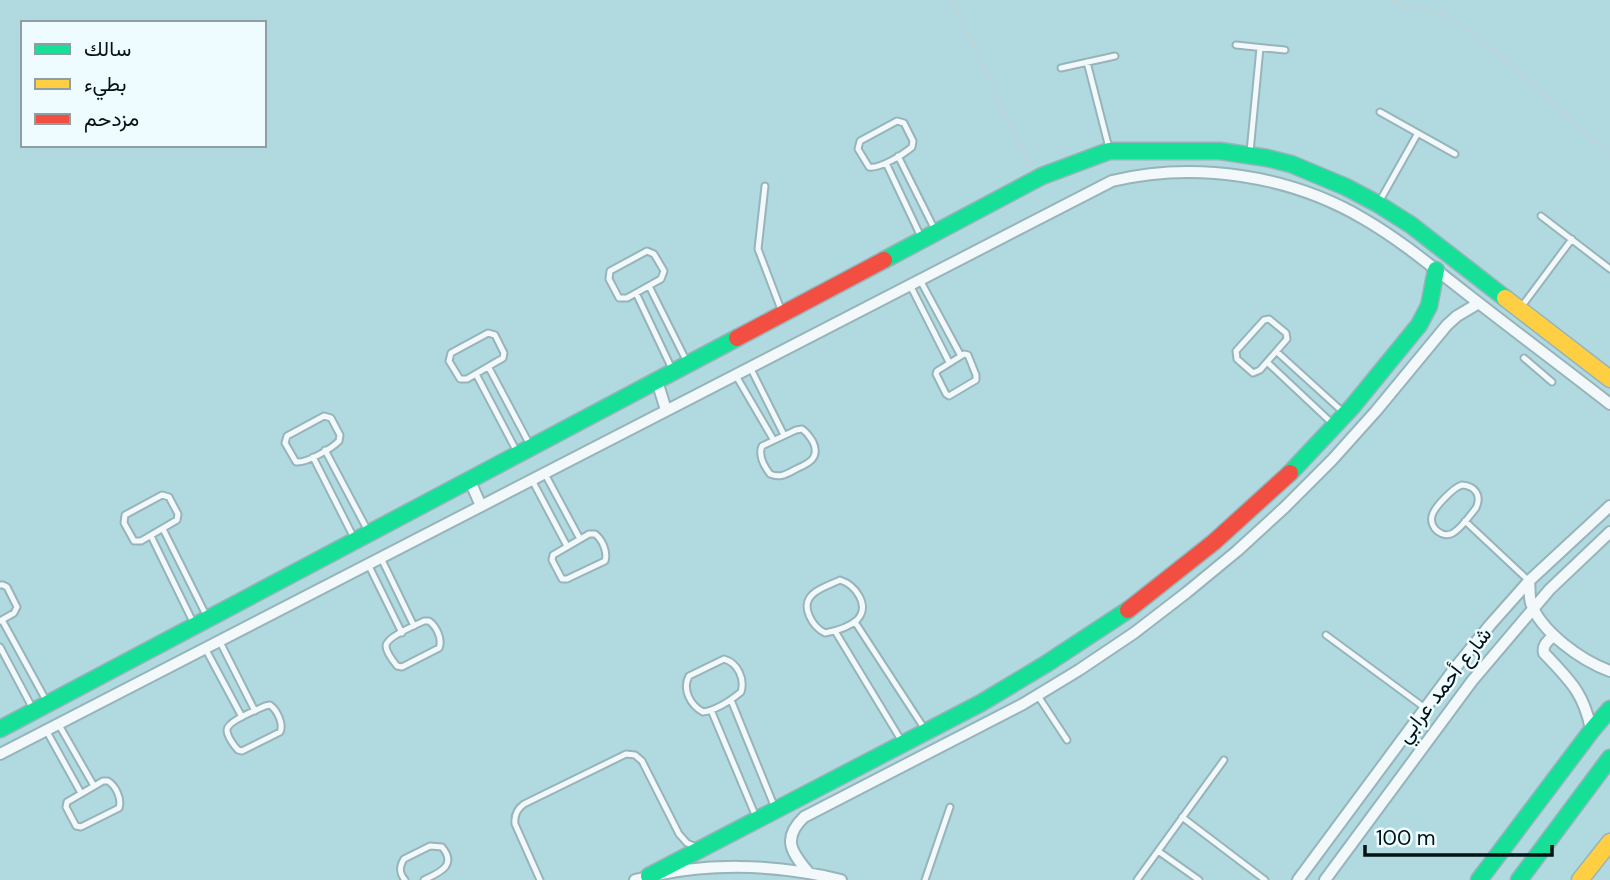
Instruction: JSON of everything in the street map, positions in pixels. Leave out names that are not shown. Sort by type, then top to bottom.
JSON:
[{"type":"main road","points":[[0,729],[1042,176],[1109,151],[1220,151],[1290,164],[1319,174],[1378,204],[1429,238],[1610,379]]},
{"type":"main road","points":[[642,878],[954,717],[1061,655],[1161,585],[1209,547],[1254,506],[1340,420],[1426,315],[1436,270]]},
{"type":"main road","points":[[1479,880],[1591,730],[1610,709]]},
{"type":"main road","points":[[1519,880],[1610,758]]},
{"type":"main road","points":[[1580,880],[1610,842]]},
{"type":"main road","points":[[1507,880],[1543,848]]},
{"type":"street","points":[[0,754],[1112,181],[1140,175],[1192,172],[1267,181],[1313,195],[1363,218],[1436,270],[1610,404]]},
{"type":"street","points":[[1313,195],[1319,174]]},
{"type":"street","points":[[809,873],[791,847],[793,830],[804,817],[1037,695],[1134,633],[1237,551],[1285,507],[1376,411],[1447,325],[1479,303]]},
{"type":"street","points":[[657,381],[666,410]]},
{"type":"street","points":[[470,481],[481,506]]},
{"type":"street","name":"شارع أحمد عرابي","points":[[1297,880],[1490,625],[1529,581],[1610,506]]},
{"type":"street","points":[[1325,880],[1472,681],[1533,607],[1571,567],[1610,532]]},
{"type":"street","points":[[1529,581],[1533,607],[1553,636],[1591,662],[1610,671]]},
{"type":"street","points":[[1553,636],[1545,644],[1544,653],[1573,683],[1585,705],[1591,730]]},
{"type":"street","points":[[149,651],[159,672]]},
{"type":"street","points":[[1455,668],[1472,681]]},
{"type":"street","points":[[954,717],[965,735]]},
{"type":"street","points":[[642,878],[673,871],[719,867],[765,868],[841,880]]},
{"type":"lane","points":[[1236,45],[1284,50]]},
{"type":"lane","points":[[1250,155],[1260,48]]},
{"type":"lane","points":[[1061,68],[1115,55]]},
{"type":"lane","points":[[1087,62],[1109,151]]},
{"type":"lane","points":[[1380,112],[1455,154]]},
{"type":"lane","points":[[899,121],[904,123],[914,144],[898,156],[874,168],[867,166],[858,144],[862,139],[899,121]]},
{"type":"lane","points":[[1378,204],[1418,133]]},
{"type":"lane","points":[[898,156],[930,236]]},
{"type":"lane","points":[[886,163],[930,236]]},
{"type":"lane","points":[[765,186],[758,249],[783,314]]},
{"type":"lane","points":[[1541,216],[1610,269]]},
{"type":"lane","points":[[1520,309],[1572,239]]},
{"type":"lane","points":[[650,251],[664,274],[649,286],[624,299],[620,298],[609,274],[650,251]]},
{"type":"lane","points":[[915,282],[961,356]]},
{"type":"lane","points":[[915,282],[949,362]]},
{"type":"lane","points":[[649,286],[681,369]]},
{"type":"lane","points":[[636,293],[681,369]]},
{"type":"lane","points":[[1266,319],[1271,320],[1287,335],[1286,341],[1277,352],[1258,372],[1253,373],[1235,354],[1266,319]]},
{"type":"lane","points":[[490,333],[495,335],[504,355],[501,361],[489,368],[465,380],[460,379],[449,361],[449,356],[452,351],[490,333]]},
{"type":"lane","points":[[1277,352],[1340,420]]},
{"type":"lane","points":[[968,355],[976,380],[949,396],[936,374],[939,369],[961,356],[968,355]]},
{"type":"lane","points":[[1524,358],[1552,383]]},
{"type":"lane","points":[[1539,371],[1550,358]]},
{"type":"lane","points":[[1267,362],[1340,420]]},
{"type":"lane","points":[[750,367],[784,435]]},
{"type":"lane","points":[[489,368],[525,451]]},
{"type":"lane","points":[[476,374],[525,451]]},
{"type":"lane","points":[[735,374],[773,439]]},
{"type":"lane","points":[[326,415],[331,418],[340,438],[325,450],[301,463],[296,462],[285,438],[326,415]]},
{"type":"lane","points":[[799,429],[808,433],[816,451],[812,461],[781,476],[773,476],[760,453],[762,446],[784,435],[799,429]]},
{"type":"lane","points":[[325,450],[363,538]]},
{"type":"lane","points":[[313,457],[363,538]]},
{"type":"lane","points":[[545,473],[580,539]]},
{"type":"lane","points":[[532,480],[567,546]]},
{"type":"lane","points":[[1462,485],[1471,486],[1478,498],[1476,508],[1465,521],[1455,532],[1445,535],[1436,530],[1431,522],[1433,512],[1454,488],[1462,485]]},
{"type":"lane","points":[[164,495],[169,497],[178,517],[163,529],[139,542],[134,541],[123,517],[164,495]]},
{"type":"lane","points":[[1465,521],[1529,581]]},
{"type":"lane","points":[[163,529],[202,623]]},
{"type":"lane","points":[[592,533],[597,535],[606,558],[603,562],[565,580],[560,577],[552,557],[555,552],[567,546],[592,533]]},
{"type":"lane","points":[[150,536],[202,623]]},
{"type":"lane","points":[[381,558],[414,626]]},
{"type":"lane","points":[[368,564],[401,633]]},
{"type":"lane","points":[[840,580],[855,588],[862,601],[862,608],[855,622],[835,631],[825,633],[814,626],[807,608],[812,594],[840,580]]},
{"type":"lane","points":[[0,585],[8,587],[17,607],[14,613],[1,620],[42,709]]},
{"type":"lane","points":[[424,621],[431,622],[441,645],[399,667],[386,645],[389,639],[401,633],[424,621]]},
{"type":"lane","points":[[855,622],[925,731]]},
{"type":"lane","points":[[835,631],[903,744]]},
{"type":"lane","points":[[1326,635],[1425,708]]},
{"type":"lane","points":[[219,641],[255,711]]},
{"type":"lane","points":[[0,647],[42,709]]},
{"type":"lane","points":[[205,648],[242,717]]},
{"type":"lane","points":[[724,659],[735,665],[743,680],[741,692],[711,710],[702,712],[694,706],[687,692],[686,681],[689,676],[724,659]]},
{"type":"lane","points":[[1037,695],[1067,740]]},
{"type":"lane","points":[[731,700],[775,808]]},
{"type":"lane","points":[[267,705],[272,706],[282,730],[240,751],[236,749],[227,729],[230,724],[255,711],[267,705]]},
{"type":"lane","points":[[711,710],[757,818]]},
{"type":"lane","points":[[58,724],[94,786]]},
{"type":"lane","points":[[46,730],[81,793]]},
{"type":"lane","points":[[540,880],[515,824],[518,810],[524,804],[626,754],[635,755],[642,761],[679,834],[687,843],[699,849]]},
{"type":"lane","points":[[1137,880],[1224,760]]},
{"type":"lane","points":[[106,780],[110,782],[120,805],[117,809],[79,827],[74,824],[66,804],[69,799],[81,793],[106,780]]},
{"type":"lane","points":[[925,880],[950,807]]},
{"type":"lane","points":[[1182,817],[1265,880]]},
{"type":"lane","points":[[405,880],[400,872],[401,863],[430,846],[442,847],[448,858],[446,866],[424,880]]},
{"type":"lane","points":[[1158,850],[1199,880]]},
{"type":"lane","points":[[438,873],[441,880]]},
{"type":"path","points":[[952,0],[1031,167]]},
{"type":"path","points":[[1391,0],[1406,7],[1443,14],[1465,27],[1519,72],[1610,156]]},
{"type":"traffic: fast","points":[[884,260],[1042,176],[1109,151],[1220,151],[1291,164],[1346,187],[1411,225],[1505,298]]},
{"type":"traffic: fast","points":[[1290,473],[1352,407],[1419,325],[1429,306],[1436,270]]},
{"type":"traffic: fast","points":[[0,729],[737,338]]},
{"type":"traffic: fast","points":[[649,876],[981,703],[1128,610]]},
{"type":"traffic: fast","points":[[1479,880],[1610,709]]},
{"type":"traffic: fast","points":[[1519,880],[1610,758]]},
{"type":"traffic: slow","points":[[1505,298],[1610,379]]},
{"type":"traffic: slow","points":[[1580,880],[1610,842]]},
{"type":"traffic: jam","points":[[737,338],[884,260]]},
{"type":"traffic: jam","points":[[1128,610],[1214,542],[1290,473]]}]
